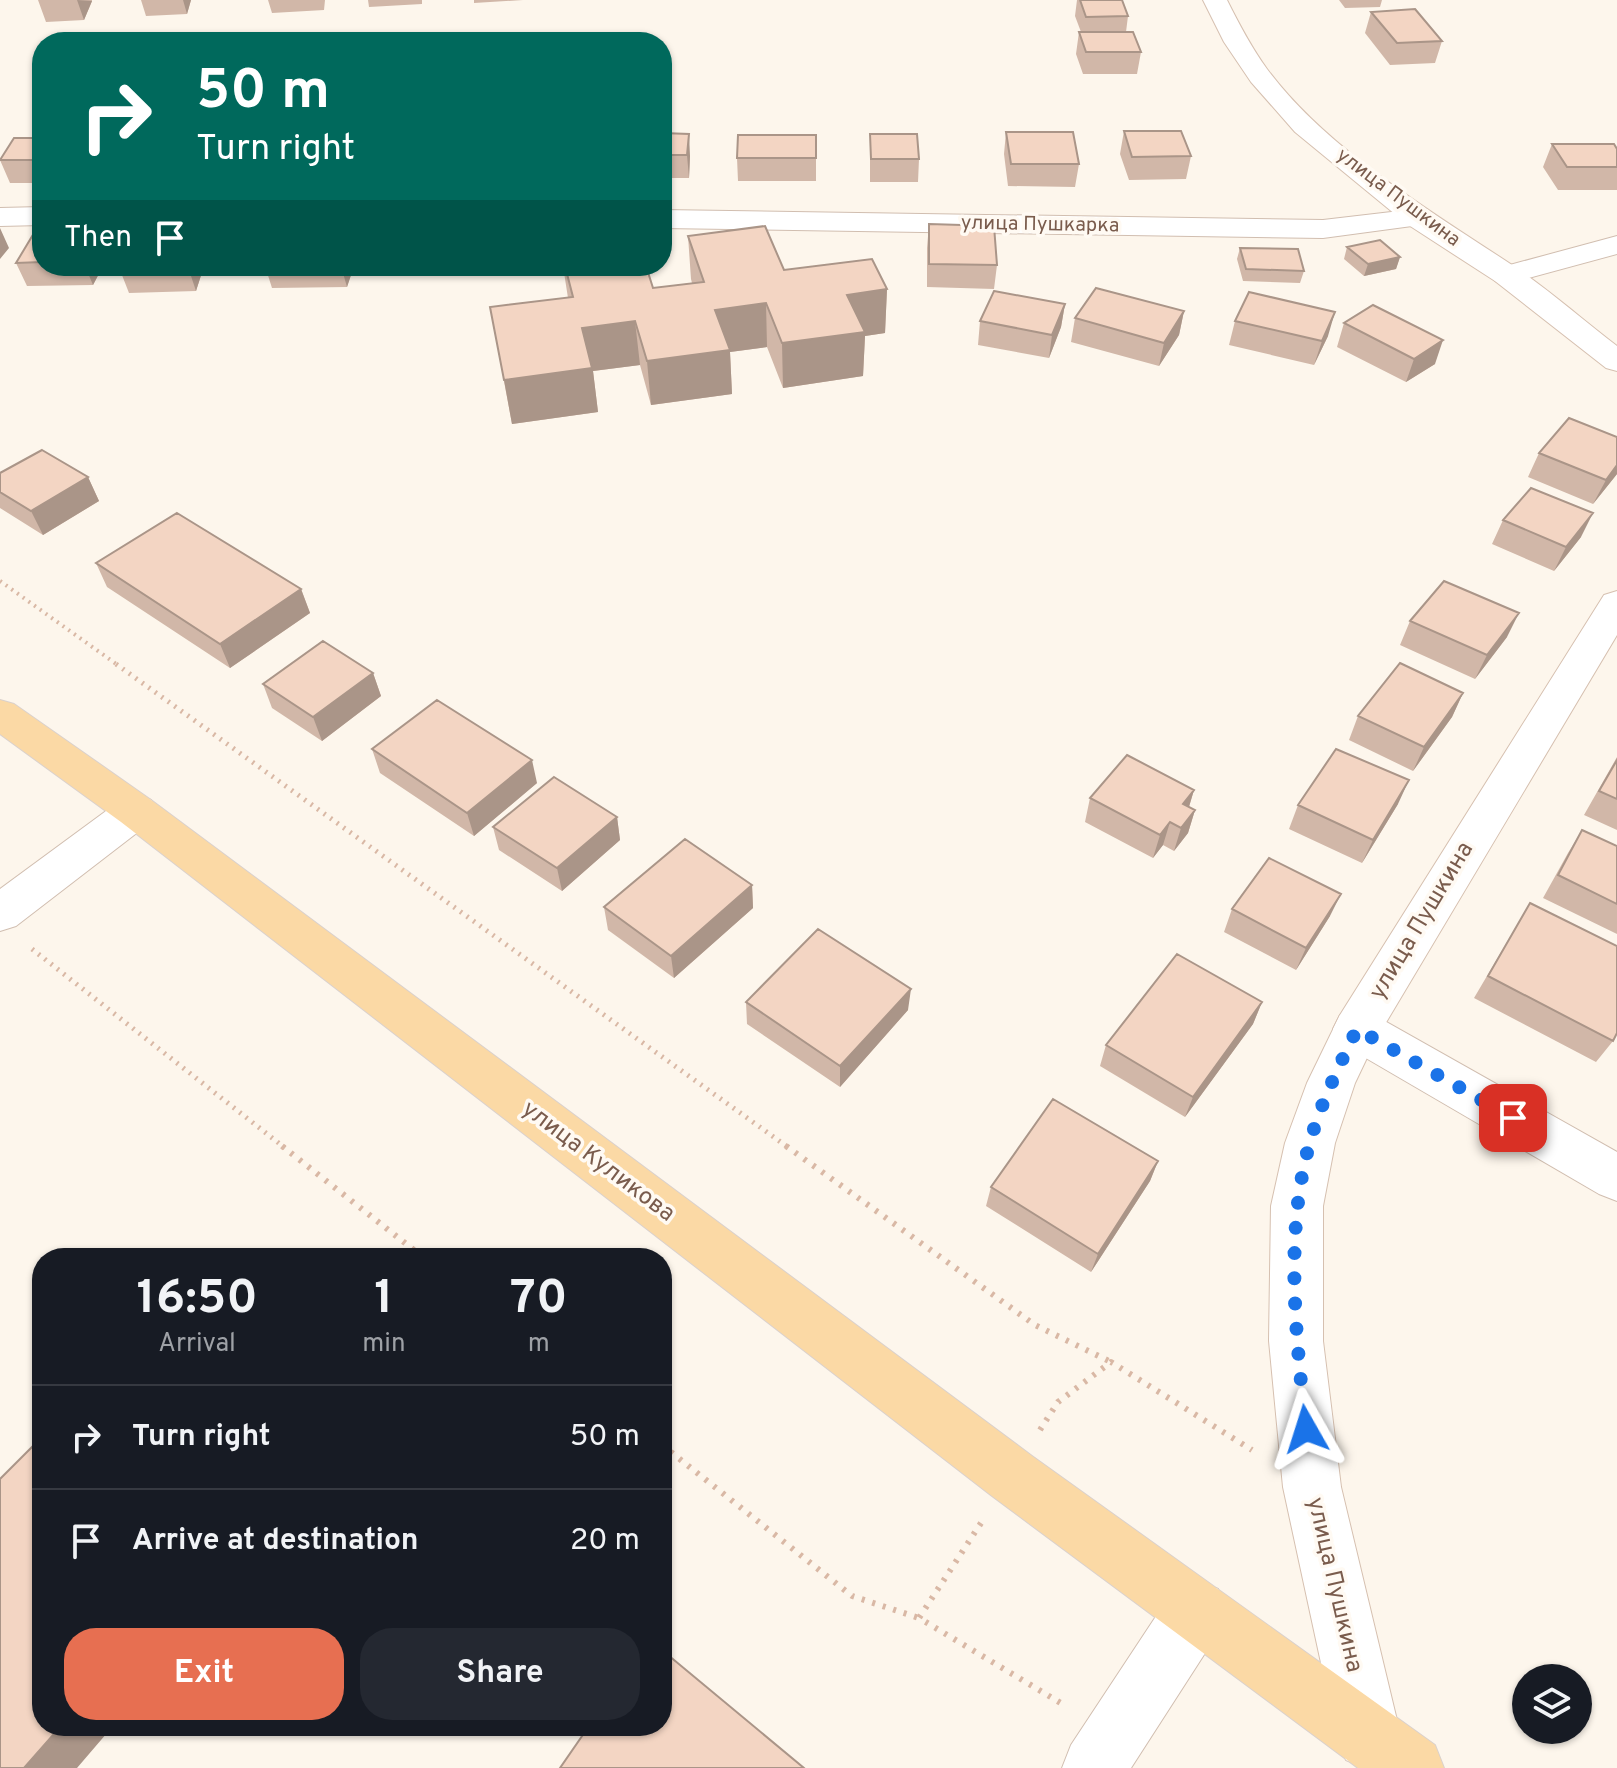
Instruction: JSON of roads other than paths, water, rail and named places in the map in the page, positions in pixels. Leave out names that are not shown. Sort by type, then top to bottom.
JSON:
[{"type":"main road","name":"улица Куликова","points":[[0,714],[136,811],[1012,1476],[1390,1752]]},
{"type":"street","name":"улица Пушкина","points":[[1215,0],[1236,42],[1252,65],[1304,126],[1417,218],[1506,275],[1617,361]]},
{"type":"street","points":[[0,217],[32,216]]},
{"type":"street","name":"улица Пушкарка","points":[[672,219],[1323,229],[1417,218]]},
{"type":"street","points":[[1506,275],[1617,245]]},
{"type":"street","name":"улица Пушкина","points":[[1390,1752],[1312,1487],[1296,1341],[1297,1206],[1310,1143],[1331,1083],[1357,1029],[1617,604]]},
{"type":"street","points":[[12,928],[136,811]]},
{"type":"street","points":[[1357,1029],[1617,1178]]},
{"type":"street","points":[[1094,1768],[1196,1611]]}]
